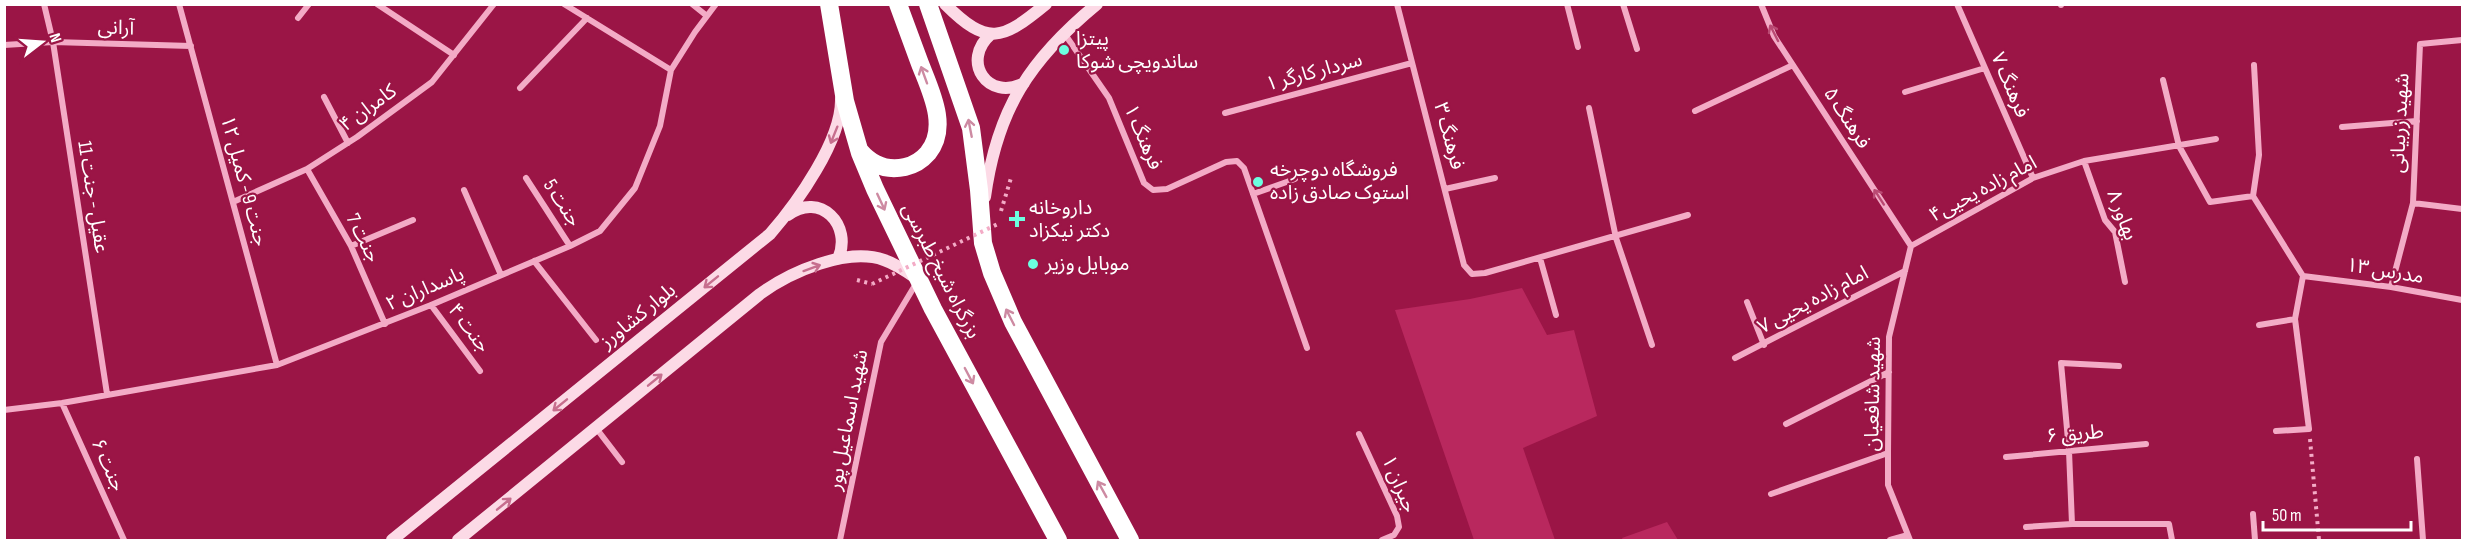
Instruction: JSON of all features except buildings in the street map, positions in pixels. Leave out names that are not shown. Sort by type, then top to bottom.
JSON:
[{"type":"highway","name":"بزرگراه شیخ طبرسی","points":[[829,4],[840,77],[859,149],[875,189],[918,280],[1058,540]]},
{"type":"highway","points":[[859,149],[867,159],[880,166],[895,169],[910,166],[923,159],[933,147],[938,133],[934,103],[898,4]]},
{"type":"highway","name":"بزرگراه شیخ طبرسی","points":[[928,4],[969,122],[979,190],[983,243],[1000,296],[1130,540]]},
{"type":"main road","points":[[945,4],[970,26],[991,34],[1010,32],[1046,4]]},
{"type":"main road","points":[[981,222],[996,138],[1013,99],[1064,33],[1097,4]]},
{"type":"main road","points":[[991,34],[980,46],[978,53],[982,76],[987,82],[1002,88],[1017,87],[1024,83]]},
{"type":"main road","name":"بلوار کشاورز","points":[[392,540],[770,234],[783,219],[836,131],[841,106],[840,77]]},
{"type":"main road","points":[[783,219],[800,208],[810,207],[829,213],[841,229],[842,249],[838,259]]},
{"type":"main road","points":[[458,540],[769,287],[788,277],[838,259],[861,256],[883,259],[895,264],[918,280]]},
{"type":"street","name":"عقیل - جنت 11","points":[[44,4],[53,42],[107,394]]},
{"type":"street","name":"جنت 9 - کمیل ۱۲","points":[[179,4],[277,365]]},
{"type":"street","points":[[298,18],[309,4]]},
{"type":"street","points":[[377,4],[454,55]]},
{"type":"street","name":"کامران ۴","points":[[233,202],[307,169],[348,143],[432,82],[494,4]]},
{"type":"street","points":[[564,4],[671,70]]},
{"type":"street","points":[[692,4],[707,16]]},
{"type":"street","name":"پاسداران ۲","points":[[4,410],[62,403],[277,365],[431,305],[600,231],[635,188],[660,126],[671,70],[716,4]]},
{"type":"street","name":"فرهنگ ۳","points":[[1397,4],[1464,265],[1472,274],[1485,273],[1540,258]]},
{"type":"street","points":[[1567,4],[1578,48]]},
{"type":"street","points":[[1623,4],[1637,49]]},
{"type":"street","name":"فرهنگ ۵","points":[[1761,4],[1774,36],[1911,246]]},
{"type":"street","name":"فرهنگ ۷","points":[[1957,4],[2033,178]]},
{"type":"street","points":[[520,88],[587,18]]},
{"type":"street","name":"فرهنگ ۱","points":[[1064,33],[1109,98],[1144,183],[1153,190],[1167,189],[1226,162],[1237,161],[1244,168],[1307,348]]},
{"type":"street","name":"شهید زربیانی","points":[[2391,287],[2413,203],[2420,44],[2463,40]]},
{"type":"street","name":"آرانی","points":[[4,45],[53,42],[191,46]]},
{"type":"street","name":"سردار کارگر ۱","points":[[1225,113],[1412,63]]},
{"type":"street","points":[[1695,111],[1793,65]]},
{"type":"street","points":[[2254,65],[2259,155],[2253,196],[2302,276],[2295,319],[2309,429],[2276,430]]},
{"type":"street","points":[[1905,92],[1985,68]]},
{"type":"street","points":[[2163,80],[2179,147],[2210,202],[2253,196]]},
{"type":"street","points":[[324,96],[348,143]]},
{"type":"street","points":[[1589,108],[1616,237],[1652,345]]},
{"type":"street","points":[[2342,127],[2417,121]]},
{"type":"street","name":"امام زاده یحیی۴","points":[[1911,246],[2033,178],[2084,161],[2216,140]]},
{"type":"street","name":"بهاور ۸","points":[[2084,161],[2105,220],[2115,232],[2125,282]]},
{"type":"street","name":"جنت 7","points":[[307,169],[351,246],[385,324]]},
{"type":"street","name":"جنت 5","points":[[526,178],[570,246]]},
{"type":"street","points":[[1445,189],[1495,178]]},
{"type":"street","points":[[1253,194],[1295,179]]},
{"type":"street","points":[[464,190],[501,275]]},
{"type":"street","points":[[2413,203],[2463,209]]},
{"type":"street","points":[[1556,315],[1540,258],[1688,216]]},
{"type":"street","points":[[351,246],[413,220]]},
{"type":"street","name":"شهید شافعیان","points":[[1909,538],[1888,485],[1888,453],[1889,337],[1911,246]]},
{"type":"street","points":[[534,261],[596,340]]},
{"type":"street","name":"امام زاده یحیی ۷","points":[[1735,358],[1905,271]]},
{"type":"street","name":"مدرس ۱۳","points":[[2302,276],[2391,287],[2463,300]]},
{"type":"street","name":"شهید اسماعیل پور","points":[[840,540],[881,342],[918,280]]},
{"type":"street","points":[[1747,302],[1764,345]]},
{"type":"street","name":"جنت ۴","points":[[431,305],[480,371]]},
{"type":"street","points":[[2259,325],[2295,319]]},
{"type":"street","points":[[2072,524],[2069,451],[2061,363],[2119,366]]},
{"type":"street","points":[[1786,424],[1889,372]]},
{"type":"street","name":"جنت ۶","points":[[62,403],[124,540]]},
{"type":"street","points":[[596,428],[622,462]]},
{"type":"street","name":"جیران ۱","points":[[1359,434],[1397,516],[1399,527],[1394,535],[1382,540]]},
{"type":"street","name":"طریق ۶","points":[[2006,457],[2146,444]]},
{"type":"street","points":[[1772,494],[1888,453]]},
{"type":"street","points":[[2417,459],[2422,540]]},
{"type":"street","points":[[2253,514],[2255,540]]},
{"type":"street","points":[[2026,527],[2072,524],[2169,524],[2172,540]]},
{"type":"street","points":[[1890,540],[1909,538]]},
{"type":"path","points":[[857,280],[872,284],[1000,223],[1002,204],[1011,178]]},
{"type":"path","points":[[2309,429],[2319,540]]},
{"type":"shaded area","points":[[1522,288],[1547,335],[1574,330],[1597,416],[1523,448],[1555,540],[1474,540],[1395,310],[1470,299]]},
{"type":"shaded area","points":[[1667,522],[1678,540],[1623,540],[1622,538]]},
{"type":"place","name":"پیتزا ساندویچی شوکا","points":[[1064,50]]},
{"type":"place","name":"فروشگاه دوچرخه استوک صادق زاده","points":[[1258,182]]},
{"type":"place","name":"داروخانه دکتر نیکزاد","points":[[1017,219]]},
{"type":"place","name":"موبایل وزیر","points":[[1033,264]]}]
